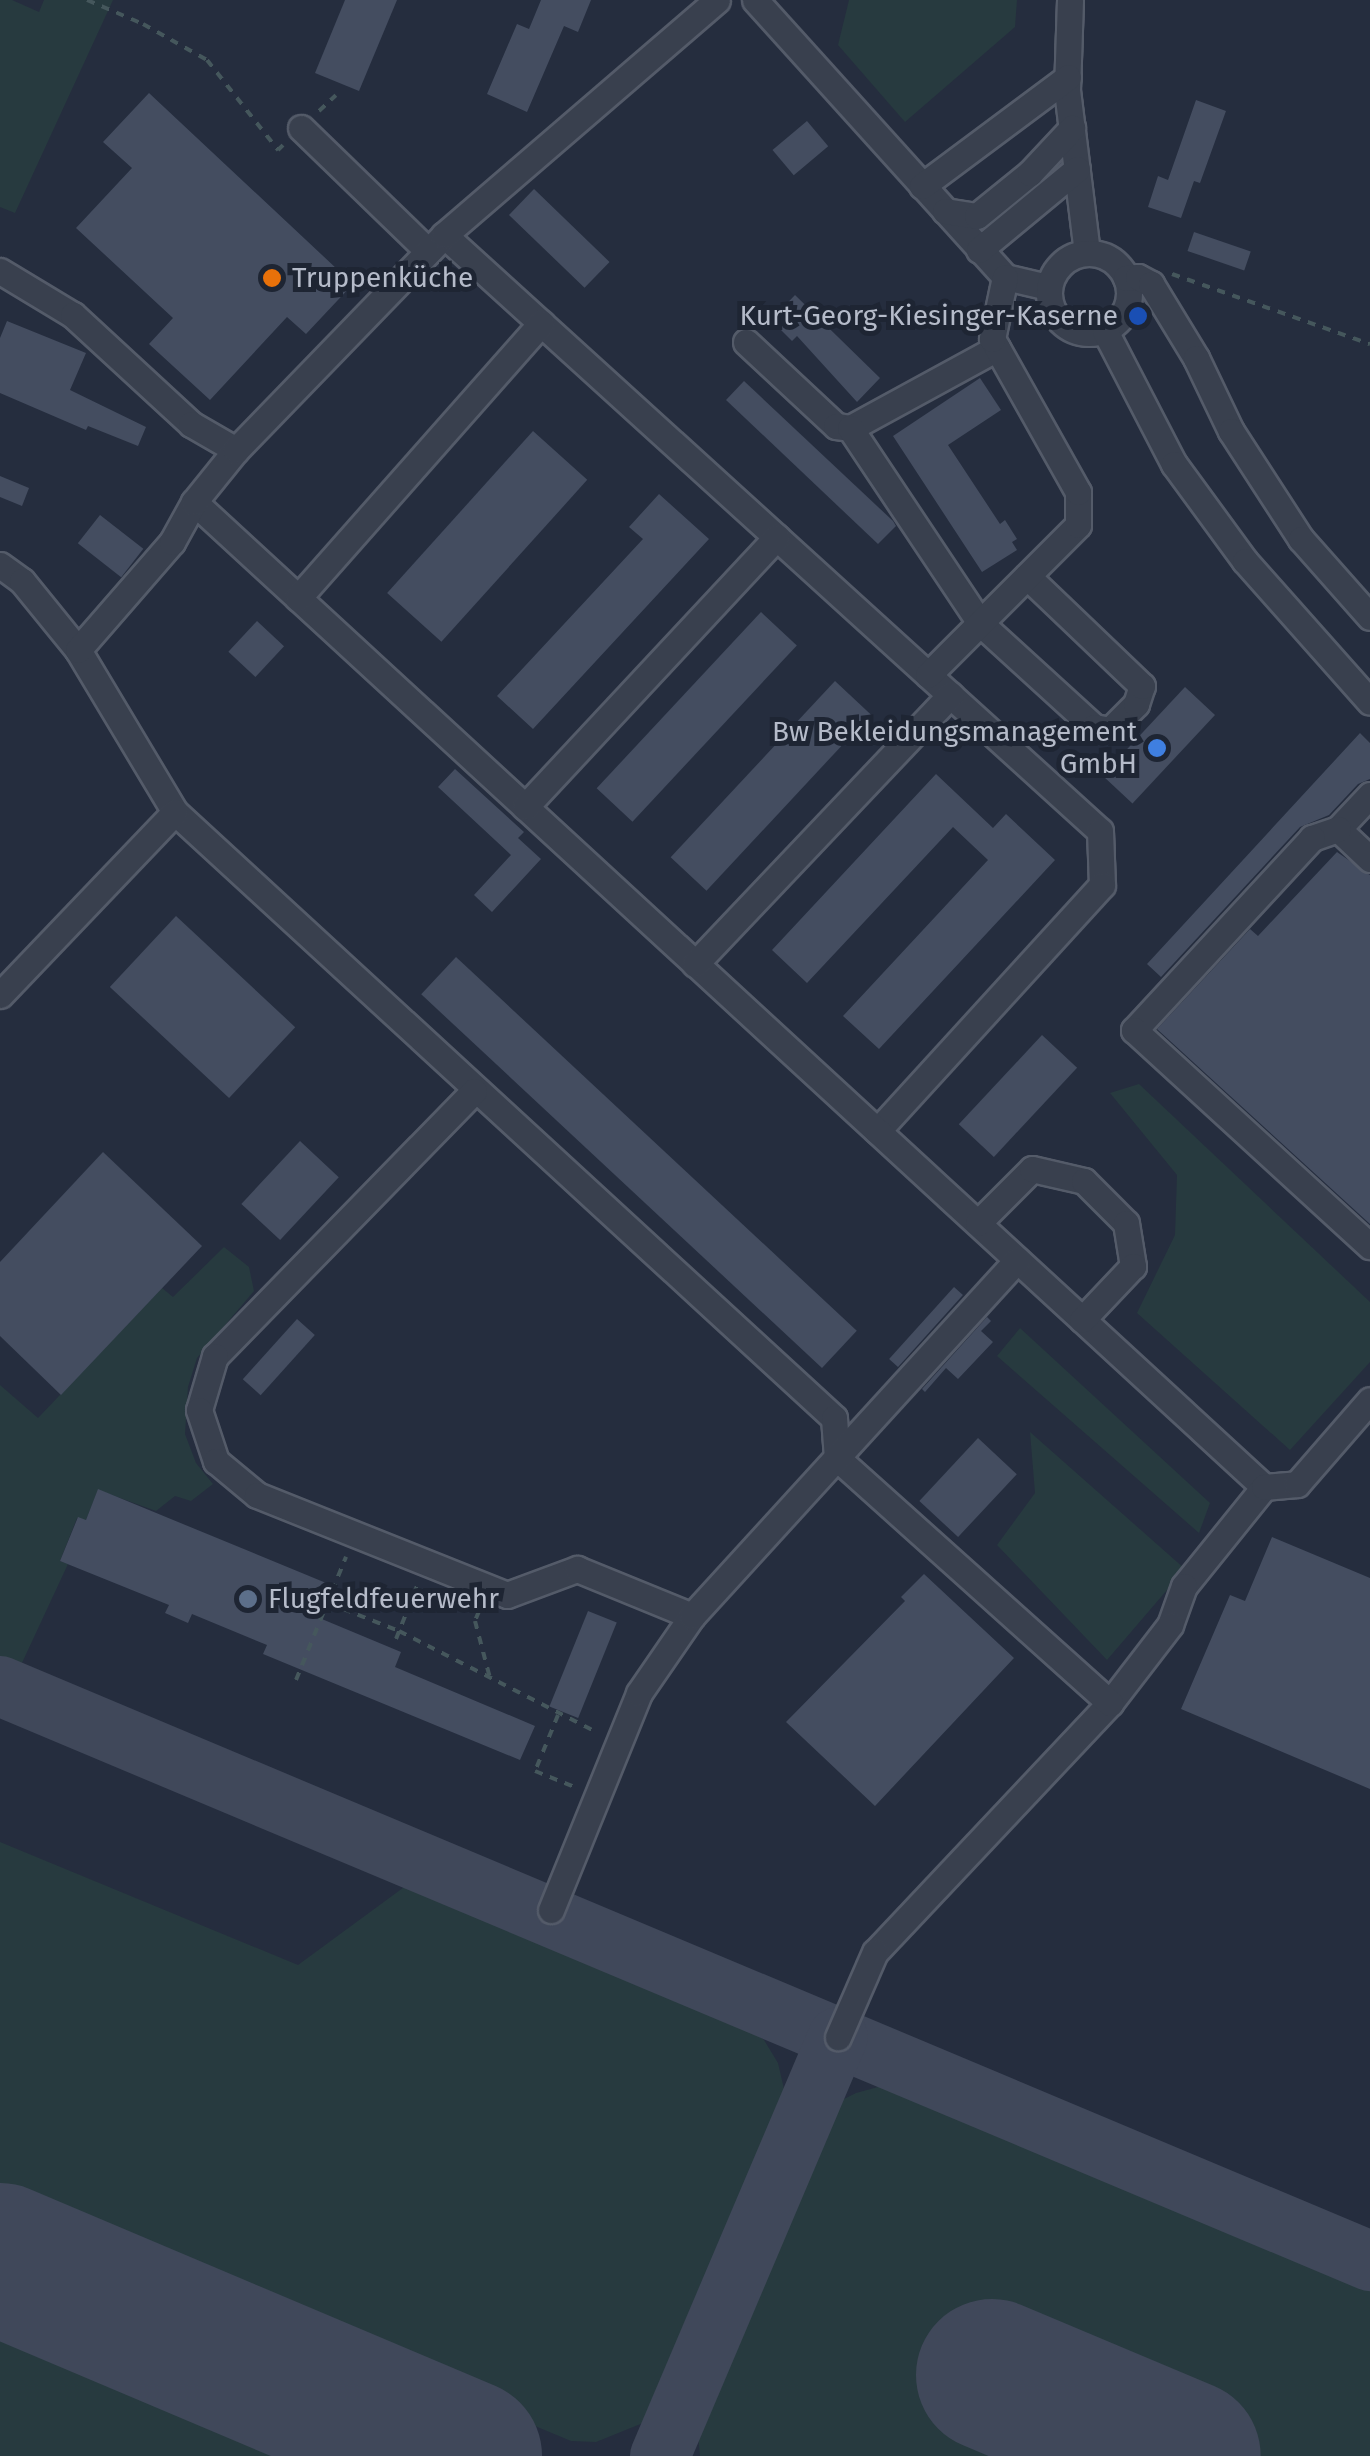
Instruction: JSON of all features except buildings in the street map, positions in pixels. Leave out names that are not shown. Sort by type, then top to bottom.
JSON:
[{"type":"street","points":[[78,650],[172,542],[194,502],[236,450],[436,243],[717,0]]},
{"type":"street","points":[[755,0],[1005,277],[1048,287]]},
{"type":"street","points":[[1070,0],[1068,77],[1087,252]]},
{"type":"street","points":[[922,186],[1068,77]]},
{"type":"street","points":[[301,128],[436,243],[541,323],[1100,831],[1102,885],[877,1131]]},
{"type":"street","points":[[944,211],[978,216],[1030,173],[1072,128]]},
{"type":"street","points":[[980,250],[1077,168]]},
{"type":"street","points":[[1132,278],[1124,314],[1105,330],[1080,333],[1069,329],[1052,311],[1048,287],[1061,263],[1087,252],[1110,259],[1132,278],[1151,284],[1164,312],[1196,358],[1231,431],[1301,540],[1370,616]]},
{"type":"street","points":[[0,271],[73,315],[192,424],[236,450]]},
{"type":"street","points":[[928,675],[1078,525],[1078,492],[992,339],[1005,277]]},
{"type":"street","points":[[298,598],[541,323]]},
{"type":"street","points":[[1105,330],[1174,464],[1245,561],[1364,684]]},
{"type":"street","points":[[746,342],[836,426],[850,428],[997,348]]},
{"type":"street","points":[[850,428],[980,623],[1094,728],[1110,730],[1136,704],[1142,686],[1027,576]]},
{"type":"street","points":[[194,502],[1264,1487]]},
{"type":"street","points":[[525,807],[777,538]]},
{"type":"street","points":[[0,566],[22,581],[78,650],[176,812],[474,1091],[834,1418],[837,1458],[1110,1703]]},
{"type":"street","points":[[696,964],[950,695]]},
{"type":"street","points":[[1370,794],[1338,829],[1312,838],[1134,1030],[1370,1246]]},
{"type":"street","points":[[0,996],[176,812]]},
{"type":"street","points":[[1338,829],[1370,859]]},
{"type":"street","points":[[474,1091],[215,1356],[200,1410],[216,1461],[257,1495],[507,1595],[577,1569],[692,1616]]},
{"type":"street","points":[[978,1224],[1032,1170],[1084,1180],[1126,1223],[1133,1266],[1082,1320]]},
{"type":"street","points":[[551,1910],[639,1693],[692,1616],[1017,1260]]},
{"type":"street","points":[[838,2038],[875,1952],[1110,1703],[1170,1626],[1184,1586],[1264,1487],[1297,1484],[1370,1400]]},
{"type":"path","points":[[88,0],[143,24],[207,60],[278,150],[336,95]]},
{"type":"path","points":[[1132,278],[1169,273],[1370,344]]},
{"type":"path","points":[[296,1680],[355,1534]]},
{"type":"path","points":[[396,1640],[426,1562]]},
{"type":"path","points":[[489,1588],[474,1622],[491,1681]]},
{"type":"path","points":[[328,1603],[399,1631],[558,1715],[619,1742]]},
{"type":"path","points":[[558,1715],[536,1770],[597,1797]]},
{"type":"green space","points":[[0,0],[12,0],[39,12],[44,0],[113,0],[15,213],[0,207]]},
{"type":"green space","points":[[849,0],[1017,0],[1015,27],[905,122],[838,45]]},
{"type":"green space","points":[[1139,1084],[1370,1302],[1370,1362],[1290,1450],[1137,1313],[1175,1235],[1177,1175],[1110,1093]]},
{"type":"green space","points":[[224,1247],[249,1267],[254,1291],[197,1358],[188,1387],[185,1434],[196,1463],[213,1484],[191,1501],[175,1496],[156,1511],[98,1490],[86,1520],[77,1518],[60,1561],[68,1564],[21,1665],[15,1669],[0,1663],[0,1385],[38,1418],[162,1288],[173,1297]]},
{"type":"green space","points":[[1020,1328],[1210,1503],[1199,1533],[997,1356]]},
{"type":"green space","points":[[1030,1432],[1185,1569],[1107,1660],[997,1545],[1035,1493]]},
{"type":"green space","points":[[0,1842],[298,1965],[411,1882],[746,2024],[764,2040],[778,2063],[784,2089],[782,2116],[661,2403],[643,2423],[596,2442],[571,2441],[0,2202]]},
{"type":"green space","points":[[889,2084],[1370,2288],[1370,2456],[700,2456],[697,2425],[829,2116],[840,2101]]},
{"type":"green space","points":[[0,2320],[321,2456],[0,2456]]},
{"type":"taxiway","points":[[0,1686],[1370,2261]]},
{"type":"taxiway","points":[[660,2456],[838,2037]]},
{"type":"runway","points":[[0,2259],[466,2456]]},
{"type":"runway","points":[[992,2375],[1185,2456]]},
{"type":"place","name":"Truppenküche","points":[[272,278]]},
{"type":"place","name":"Kurt-Georg-Kiesinger-Kaserne","points":[[1138,316]]},
{"type":"place","name":"Bw Bekleidungsmanagement GmbH","points":[[1157,748]]},
{"type":"place","name":"Flugfeldfeuerwehr","points":[[248,1599]]}]
